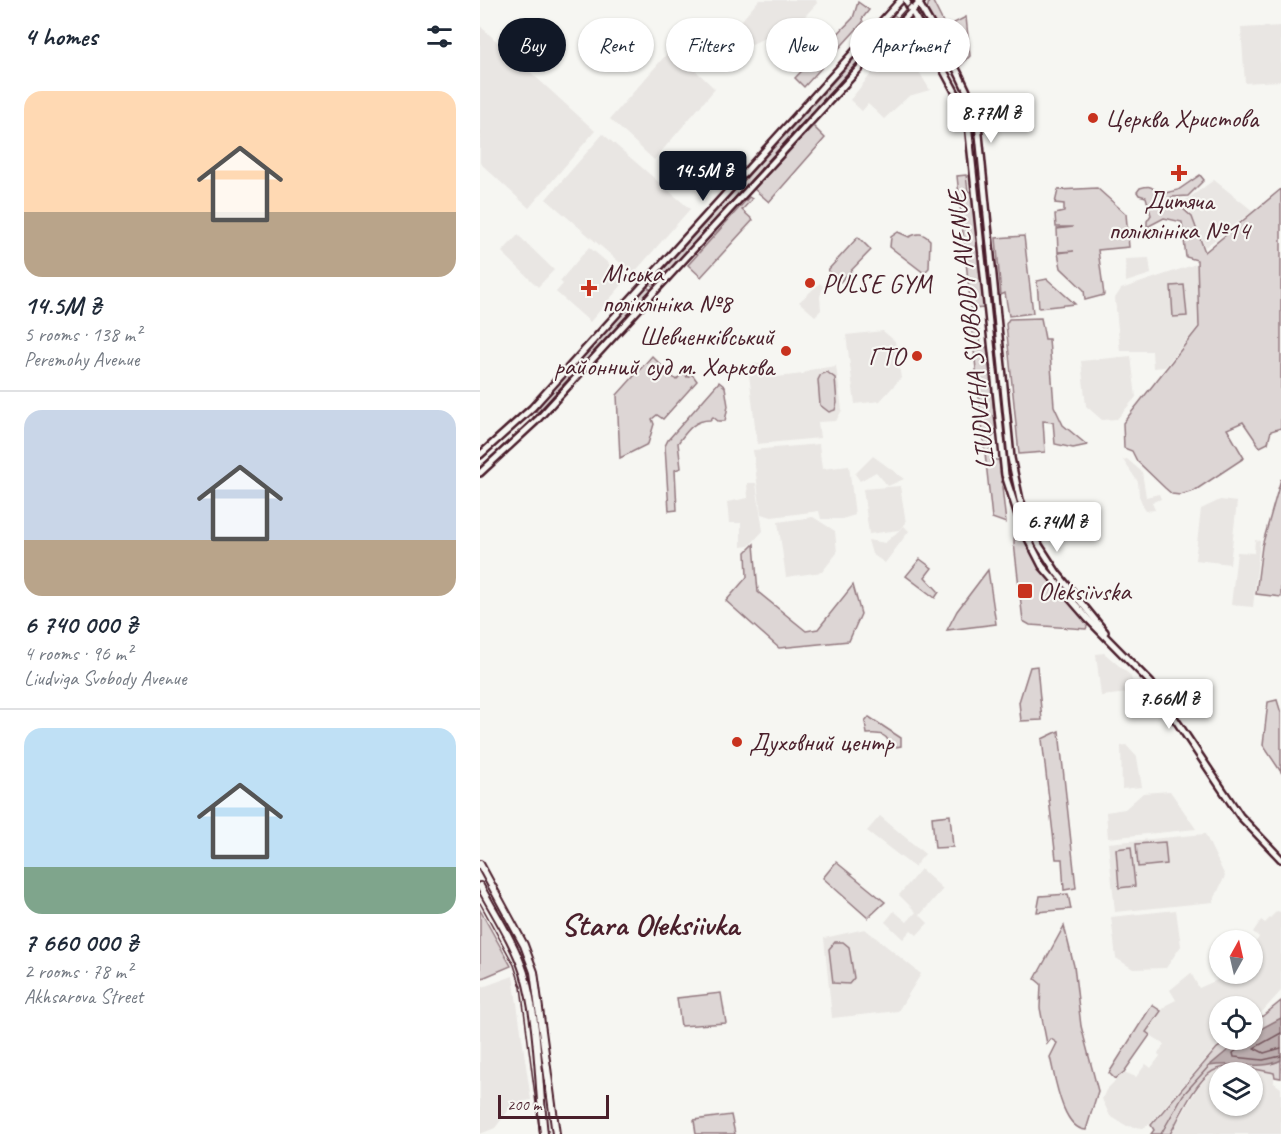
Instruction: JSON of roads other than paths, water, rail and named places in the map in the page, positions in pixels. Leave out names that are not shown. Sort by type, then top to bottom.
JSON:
[{"type":"main road","points":[[480,455],[532,408],[901,0]]},
{"type":"main road","name":"LIUDVIHA SVOBODY AVENUE","points":[[906,0],[916,18]]},
{"type":"main road","points":[[905,18],[919,1],[950,60],[978,124],[1011,459],[1020,500],[1048,561],[1094,615],[1111,640],[1151,683],[1240,816],[1281,859]]},
{"type":"main road","points":[[480,473],[535,422],[855,72]]},
{"type":"main road","name":"LIUDVIHA SVOBODY AVENUE","points":[[945,72],[967,114],[1005,475],[1012,502],[1042,566],[1088,620],[1111,640]]},
{"type":"main road","points":[[480,864],[524,945],[534,972],[556,1134]]},
{"type":"main road","points":[[480,886],[508,938],[524,976],[531,1005],[544,1134]]},
{"type":"water","points":[[1281,1018],[1281,1060],[1266,1065],[1263,1065],[1263,1062],[1214,1062],[1228,1050],[1263,1050],[1263,1028]]},
{"type":"waterway","points":[[1161,1134],[1183,1095],[1209,1066]]},
{"type":"tram line","points":[[480,467],[536,417],[914,0]]},
{"type":"tram line","points":[[480,903],[514,965],[521,987],[540,1134]]},
{"type":"place","name":"Церква Христова","points":[[1093,118]]},
{"type":"place","name":"Дитяча поліклініка №14","points":[[1179,173]]},
{"type":"place","name":"PULSE GYM","points":[[810,283]]},
{"type":"place","name":"Міська поліклініка №8","points":[[589,288]]},
{"type":"place","name":"Шевченківський районний суд м. Харкова","points":[[786,351]]},
{"type":"place","name":"ГТО","points":[[917,356]]},
{"type":"place","name":"Oleksiivska","points":[[1025,591]]},
{"type":"place","name":"Духовний центр","points":[[737,742]]},
{"type":"district","name":"Stara Oleksiivka","points":[[650,924]]}]
